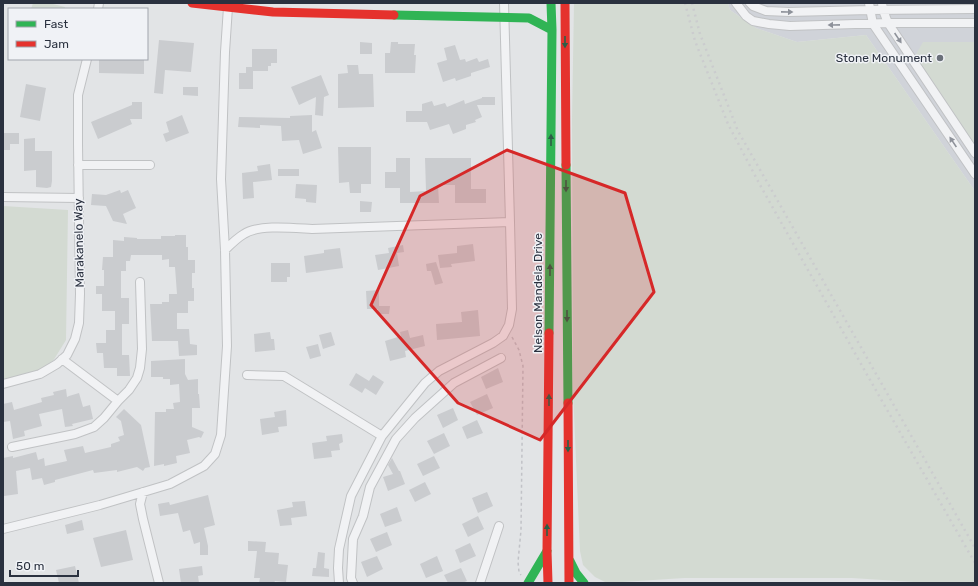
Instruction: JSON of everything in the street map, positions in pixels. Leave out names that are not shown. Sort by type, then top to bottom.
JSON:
[{"type":"main road","points":[[192,3],[228,7],[273,7],[504,18],[534,18],[546,10]]},
{"type":"main road","points":[[565,3],[568,583]]},
{"type":"main road","name":"Nelson Mandela Drive","points":[[546,10],[552,30],[547,551],[548,583]]},
{"type":"main road","points":[[529,18],[552,30]]},
{"type":"main road","points":[[526,581],[547,551]]},
{"type":"main road","points":[[568,555],[576,573],[584,583]]},
{"type":"street","points":[[339,583],[339,549],[351,496],[382,436],[425,383],[439,371],[493,343],[503,336],[509,325],[512,309],[504,3]]},
{"type":"street","points":[[736,3],[746,16],[753,21],[790,26],[888,23],[975,23]]},
{"type":"street","points":[[750,3],[753,6],[766,11],[788,12],[869,6],[975,9]]},
{"type":"street","points":[[869,6],[873,24],[975,174]]},
{"type":"street","points":[[883,6],[888,23],[975,153]]},
{"type":"street","points":[[3,529],[100,505],[170,484],[204,466],[215,454],[221,435],[226,346],[225,250],[221,180],[228,7]]},
{"type":"street","name":"Marakanelo Way","points":[[3,384],[40,374],[57,364],[67,355],[75,339],[78,323],[80,294],[78,96],[86,60]]},
{"type":"street","points":[[78,165],[150,165]]},
{"type":"street","points":[[3,198],[79,198]]},
{"type":"street","points":[[225,250],[244,233],[254,229],[312,229],[510,222]]},
{"type":"street","points":[[12,447],[75,434],[94,427],[129,390],[137,378],[140,368],[142,349],[140,282]]},
{"type":"street","points":[[352,583],[353,539],[363,516],[370,487],[396,439],[415,418],[454,383],[501,358]]},
{"type":"street","points":[[62,359],[118,401]]},
{"type":"street","points":[[247,375],[284,376],[382,436]]},
{"type":"street","points":[[143,492],[140,504],[159,583]]},
{"type":"street","points":[[480,583],[499,526]]},
{"type":"path","points":[[507,329],[519,350],[523,366],[521,530],[518,562],[519,572],[526,581]]},
{"type":"highlighted area","points":[[507,150],[625,193],[654,292],[540,440],[458,403],[371,305],[420,196]]},
{"type":"shaded area","points":[[33,3],[49,3],[65,7],[65,8],[31,8]]},
{"type":"shaded area","points":[[574,3],[728,3],[730,10],[756,28],[797,42],[866,35],[975,191],[975,583],[929,583],[852,578],[684,578],[607,583],[595,577],[583,565],[580,551],[573,391],[572,119]]},
{"type":"shaded area","points":[[728,3],[975,3],[975,191],[866,35],[797,42],[756,28],[730,10]]},
{"type":"shaded area","points":[[923,42],[975,42],[975,145],[915,56]]},
{"type":"shaded area","points":[[3,206],[68,210],[66,340],[53,361],[40,374],[3,382]]},
{"type":"building","points":[[159,40],[194,43],[191,72],[165,70],[163,94],[154,93]]},
{"type":"building","points":[[360,42],[372,43],[372,54],[360,54]]},
{"type":"building","points":[[391,42],[398,42],[398,44],[415,44],[415,73],[385,73],[385,53],[390,53]]},
{"type":"building","points":[[455,45],[460,60],[465,59],[466,62],[477,58],[479,62],[488,59],[490,67],[471,73],[471,76],[456,81],[455,78],[443,82],[437,63],[447,60],[444,48]]},
{"type":"building","points":[[252,49],[277,49],[277,63],[271,63],[271,66],[268,66],[268,71],[253,71],[253,89],[239,89],[239,73],[246,73],[246,67],[252,67]]},
{"type":"building","points":[[99,60],[144,60],[144,74],[99,73]]},
{"type":"building","points":[[347,65],[358,65],[359,74],[373,74],[374,107],[338,108],[338,74],[348,73]]},
{"type":"building","points":[[321,75],[329,95],[324,97],[323,116],[315,115],[316,97],[299,105],[291,87]]},
{"type":"building","points":[[26,84],[46,88],[40,121],[20,117]]},
{"type":"building","points":[[183,87],[198,87],[198,96],[183,95]]},
{"type":"building","points":[[482,97],[495,97],[495,105],[477,105],[482,117],[475,120],[476,122],[466,125],[466,129],[453,134],[449,124],[430,130],[427,122],[406,122],[406,111],[422,111],[422,104],[432,101],[434,106],[445,103],[447,107],[464,100],[465,104]]},
{"type":"building","points":[[132,102],[142,102],[142,119],[130,119],[132,124],[98,139],[91,122],[132,105]]},
{"type":"building","points":[[182,115],[189,133],[166,142],[163,134],[169,132],[166,122]]},
{"type":"building","points":[[312,115],[312,132],[316,130],[322,148],[303,154],[299,140],[282,141],[281,126],[260,125],[260,128],[238,127],[239,117],[290,118],[290,116]]},
{"type":"building","points":[[3,133],[19,133],[19,144],[10,144],[10,150],[3,150]]},
{"type":"building","points":[[35,138],[35,151],[52,151],[51,187],[36,187],[36,170],[24,171],[24,139]]},
{"type":"building","points":[[338,147],[371,147],[371,184],[361,184],[361,193],[350,193],[349,182],[339,183]]},
{"type":"building","points":[[396,158],[410,158],[410,192],[426,191],[425,158],[471,158],[471,189],[486,189],[486,203],[455,203],[455,185],[438,185],[439,203],[400,203],[400,188],[385,188],[385,172],[396,172]]},
{"type":"building","points":[[270,164],[272,180],[253,182],[254,198],[243,199],[242,173],[258,171],[257,166]]},
{"type":"building","points":[[278,169],[299,169],[299,176],[278,176]]},
{"type":"building","points":[[296,184],[317,185],[316,203],[306,202],[306,199],[295,198]]},
{"type":"building","points":[[120,190],[121,193],[128,190],[136,208],[123,214],[127,224],[113,221],[106,206],[91,205],[92,194],[106,195]]},
{"type":"building","points":[[360,201],[372,202],[371,212],[360,212]]},
{"type":"building","points":[[186,235],[188,260],[195,260],[195,273],[192,273],[194,301],[188,301],[188,313],[177,313],[177,329],[189,329],[190,344],[197,345],[197,355],[179,356],[178,341],[152,341],[150,304],[162,304],[162,302],[169,302],[169,294],[177,294],[175,267],[169,267],[169,259],[162,260],[162,255],[131,255],[130,261],[126,261],[126,271],[121,271],[121,298],[129,298],[129,324],[122,324],[122,355],[129,355],[130,376],[117,376],[117,368],[104,368],[103,353],[97,353],[96,343],[106,343],[106,330],[115,330],[115,311],[102,311],[102,294],[96,294],[96,286],[104,286],[104,270],[102,270],[103,257],[113,257],[113,240],[124,241],[124,237],[137,239],[161,239],[161,236]]},
{"type":"building","points":[[473,244],[475,261],[451,264],[452,267],[440,268],[438,255],[457,253],[457,246]]},
{"type":"building","points":[[403,245],[404,252],[397,253],[399,266],[378,270],[375,255],[389,253],[388,248]]},
{"type":"building","points":[[340,248],[343,268],[306,273],[304,256],[324,253],[324,250]]},
{"type":"building","points":[[436,262],[443,283],[435,285],[431,271],[427,271],[426,264]]},
{"type":"building","points":[[271,263],[290,263],[290,277],[287,277],[287,282],[271,282]]},
{"type":"building","points":[[379,290],[379,306],[390,306],[389,314],[378,314],[378,309],[367,309],[366,291]]},
{"type":"building","points":[[478,310],[480,336],[437,340],[436,324],[462,322],[461,312]]},
{"type":"building","points":[[408,330],[410,338],[423,335],[425,346],[405,351],[406,357],[390,361],[385,341],[401,336],[400,332]]},
{"type":"building","points":[[270,332],[271,339],[274,339],[275,350],[255,352],[254,334]]},
{"type":"building","points":[[331,332],[335,345],[323,349],[319,335]]},
{"type":"building","points":[[318,344],[321,356],[310,359],[306,347]]},
{"type":"building","points":[[185,359],[185,374],[188,380],[198,379],[200,408],[192,408],[192,427],[204,432],[201,438],[199,437],[187,440],[190,453],[176,456],[177,463],[164,466],[164,464],[154,466],[155,412],[166,412],[166,409],[174,409],[173,403],[180,402],[179,384],[170,385],[170,379],[163,379],[163,377],[151,377],[151,361]]},
{"type":"building","points":[[498,368],[503,382],[486,389],[481,377]]},
{"type":"building","points":[[356,373],[369,381],[373,375],[384,382],[376,395],[365,388],[362,393],[349,385]]},
{"type":"building","points":[[66,389],[67,397],[79,393],[83,407],[90,405],[93,419],[72,424],[73,426],[65,427],[62,409],[39,414],[42,426],[24,431],[25,436],[13,439],[10,421],[3,422],[3,404],[12,402],[14,410],[42,402],[41,398],[54,395],[53,392]]},
{"type":"building","points":[[487,394],[493,408],[477,415],[470,402]]},
{"type":"building","points":[[453,408],[458,420],[443,428],[437,415]]},
{"type":"building","points":[[124,409],[141,425],[150,467],[145,468],[143,471],[137,467],[117,472],[117,470],[94,473],[93,470],[55,480],[55,482],[44,485],[42,478],[32,480],[30,468],[16,471],[18,494],[4,496],[3,458],[13,456],[13,458],[36,452],[38,460],[44,458],[45,466],[67,461],[64,450],[83,446],[85,453],[111,447],[111,444],[120,441],[118,437],[124,435],[121,421],[116,417]]},
{"type":"building","points":[[286,410],[287,426],[278,427],[279,432],[262,435],[260,419],[275,417],[274,412]]},
{"type":"building","points":[[477,420],[483,433],[467,439],[462,427]]},
{"type":"building","points":[[444,433],[450,446],[434,454],[427,441]]},
{"type":"building","points":[[342,434],[343,442],[339,444],[340,450],[331,451],[332,457],[314,459],[312,443],[327,441],[326,436]]},
{"type":"building","points":[[434,456],[440,468],[423,476],[417,464]]},
{"type":"building","points":[[392,458],[400,471],[405,484],[388,491],[383,477],[393,474],[388,465]]},
{"type":"building","points":[[425,482],[431,494],[415,502],[409,490]]},
{"type":"building","points":[[487,492],[493,506],[478,513],[472,498]]},
{"type":"building","points":[[208,495],[215,525],[204,528],[208,546],[208,555],[200,555],[200,542],[194,544],[190,530],[183,532],[178,513],[160,516],[158,504],[169,502],[170,505]]},
{"type":"building","points":[[305,501],[307,516],[291,518],[292,525],[280,526],[277,510],[293,507],[292,502]]},
{"type":"building","points":[[397,507],[402,521],[385,527],[380,514]]},
{"type":"building","points":[[478,516],[484,529],[468,537],[462,524]]},
{"type":"building","points":[[82,520],[84,530],[67,534],[65,525]]},
{"type":"building","points":[[126,530],[133,560],[101,567],[93,538]]},
{"type":"building","points":[[387,532],[392,545],[376,552],[370,539]]},
{"type":"building","points":[[248,541],[266,542],[265,552],[279,553],[278,564],[288,565],[286,582],[275,581],[274,583],[259,583],[260,578],[254,578],[257,551],[248,551]]},
{"type":"building","points":[[470,543],[476,556],[460,563],[455,550]]},
{"type":"building","points":[[318,552],[325,553],[324,568],[329,569],[329,577],[312,576],[313,568],[316,568]]},
{"type":"building","points":[[377,556],[383,569],[367,577],[361,562]]},
{"type":"building","points":[[437,556],[443,571],[426,578],[420,564]]},
{"type":"building","points":[[75,566],[79,583],[59,583],[56,570]]},
{"type":"building","points":[[202,566],[203,575],[198,576],[199,583],[181,583],[179,569]]},
{"type":"building","points":[[461,568],[467,581],[462,583],[448,583],[444,575]]},
{"type":"railway","points":[[685,3],[695,41],[728,124],[760,185],[975,563]]},
{"type":"railway","points":[[692,3],[700,34],[738,131],[975,548]]},
{"type":"traffic: fast","points":[[549,333],[551,3]]},
{"type":"traffic: fast","points":[[394,15],[529,18],[552,30]]},
{"type":"traffic: fast","points":[[566,165],[568,403]]},
{"type":"traffic: fast","points":[[528,583],[547,551]]},
{"type":"traffic: fast","points":[[570,561],[576,573],[584,583]]},
{"type":"traffic: jam","points":[[192,3],[273,12],[394,15]]},
{"type":"traffic: jam","points":[[565,3],[566,165]]},
{"type":"traffic: jam","points":[[548,583],[549,333]]},
{"type":"traffic: jam","points":[[568,403],[569,583]]},
{"type":"place","name":"Stone Monument","points":[[940,58]]}]
